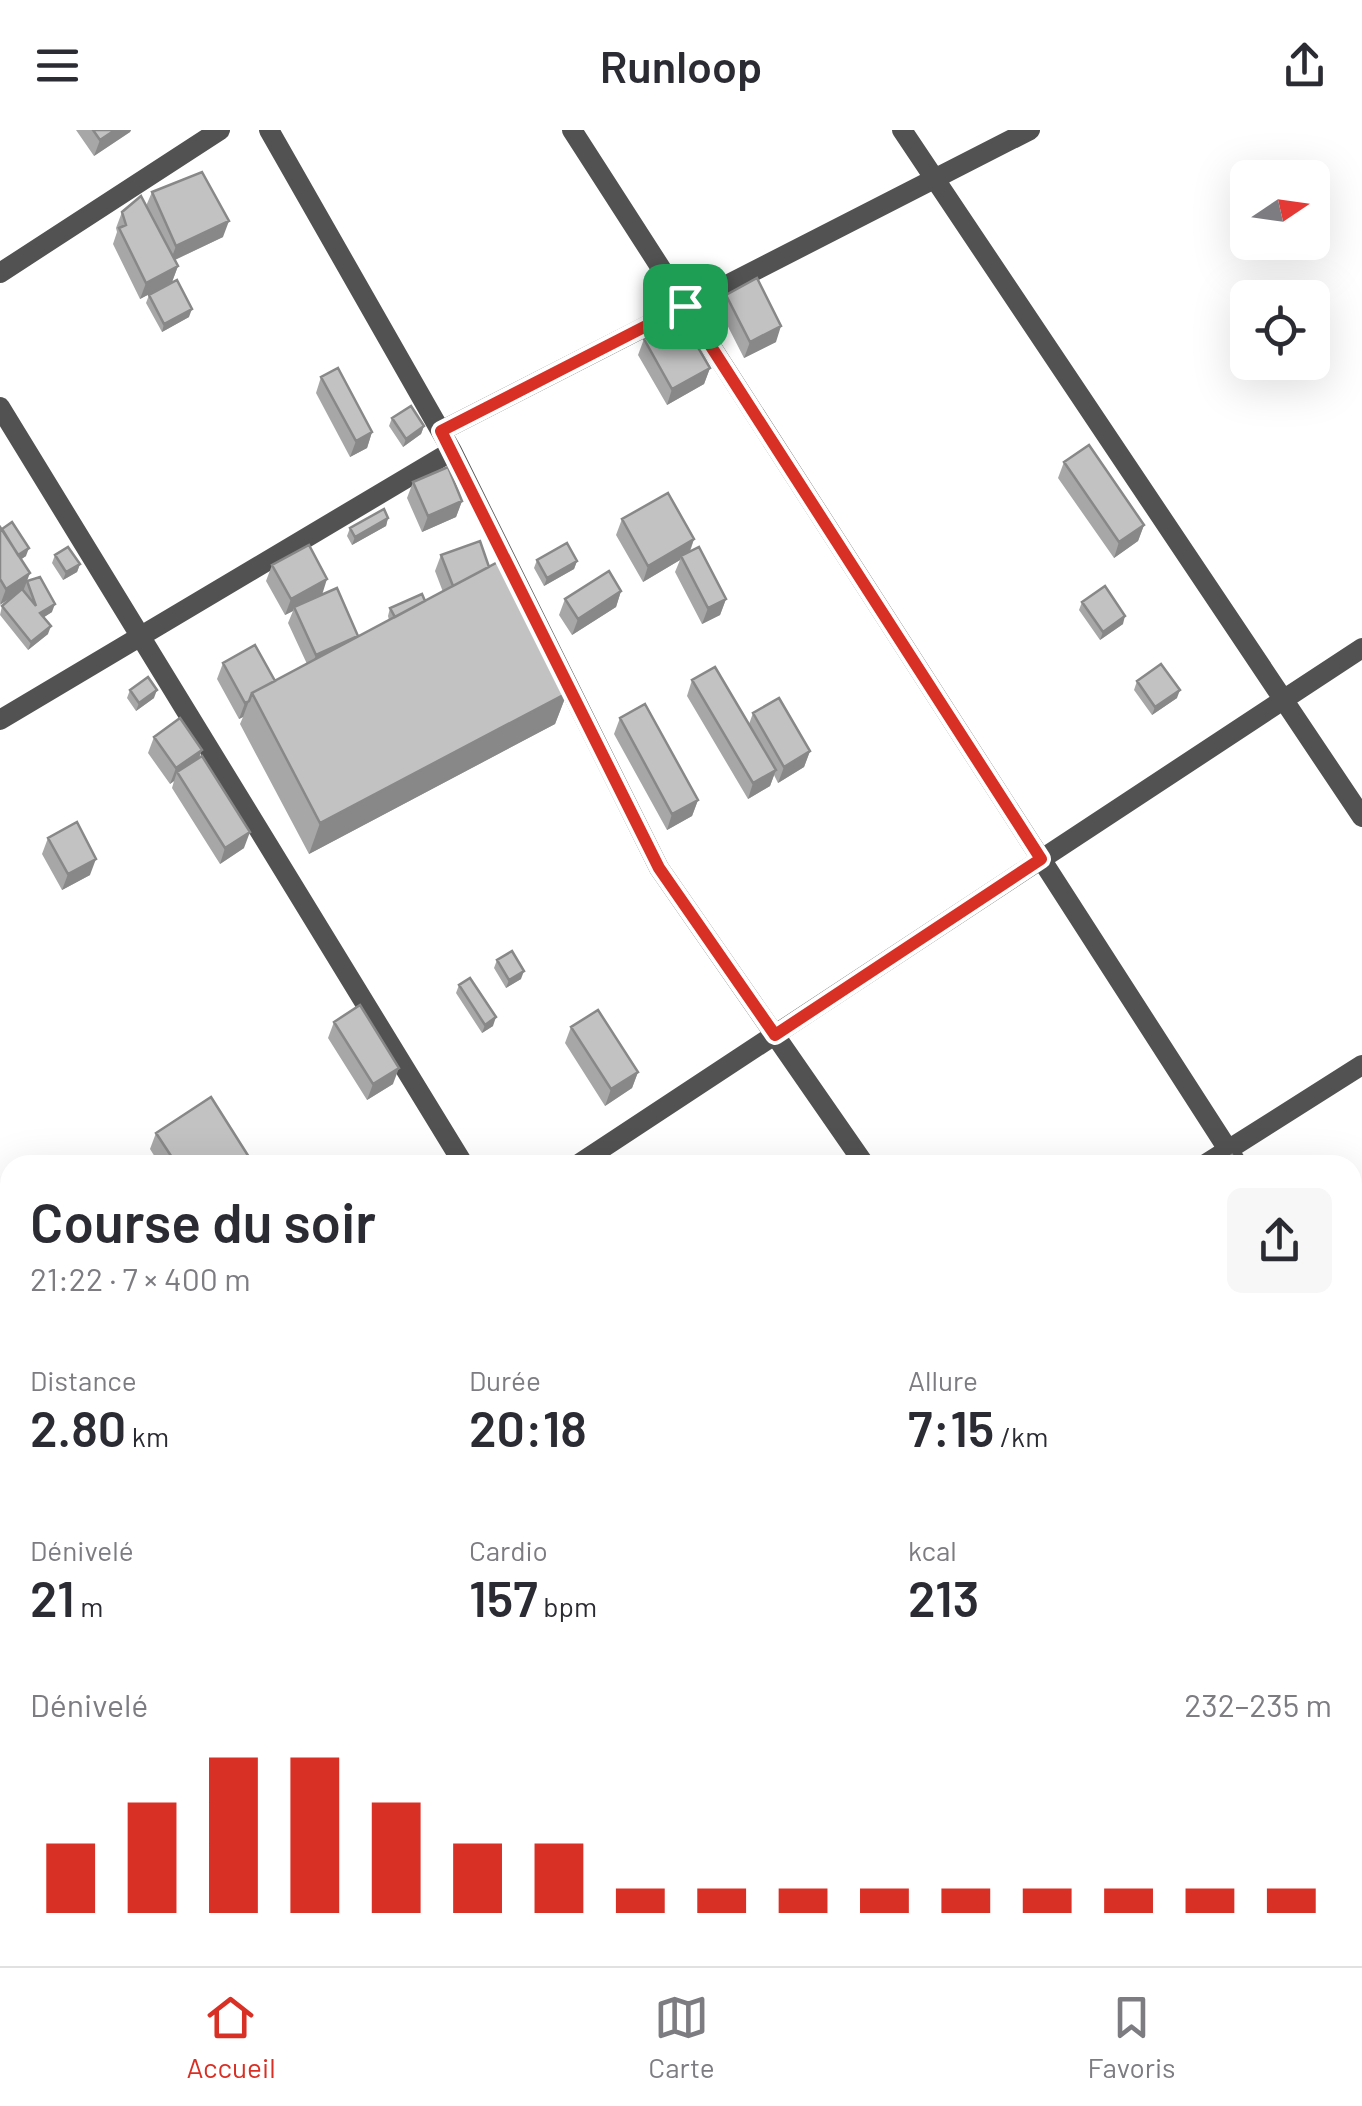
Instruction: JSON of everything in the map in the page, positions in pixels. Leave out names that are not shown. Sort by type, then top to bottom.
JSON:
[{"type":"street","points":[[0,273],[220,130]]},
{"type":"street","points":[[270,130],[452,451],[659,868],[858,1155]]},
{"type":"street","points":[[572,130],[1232,1155]]},
{"type":"street","points":[[902,130],[1362,817]]},
{"type":"street","points":[[441,431],[1030,130]]},
{"type":"street","points":[[0,407],[458,1155]]},
{"type":"street","points":[[0,720],[452,451]]},
{"type":"street","points":[[592,1155],[1362,648]]},
{"type":"street","points":[[1236,1155],[1362,1065]]},
{"type":"building","points":[[93,130],[115,130],[100,140]]},
{"type":"building","points":[[202,172],[229,221],[176,246],[152,192]]},
{"type":"building","points":[[141,196],[178,266],[146,283],[119,228],[126,225],[122,212]]},
{"type":"building","points":[[757,278],[781,326],[750,342],[726,295]]},
{"type":"building","points":[[177,280],[192,309],[164,324],[149,295]]},
{"type":"building","points":[[681,318],[710,368],[672,389],[644,339]]},
{"type":"building","points":[[338,368],[372,432],[356,441],[321,377]]},
{"type":"building","points":[[411,406],[424,426],[406,439],[392,418]]},
{"type":"building","points":[[1089,445],[1144,525],[1119,542],[1064,462]]},
{"type":"building","points":[[448,467],[462,501],[428,516],[413,482]]},
{"type":"building","points":[[668,493],[694,539],[648,566],[622,519]]},
{"type":"building","points":[[384,509],[388,518],[355,537],[350,528]]},
{"type":"building","points":[[12,522],[29,548],[18,555],[2,529]]},
{"type":"building","points":[[0,527],[30,573],[6,589],[0,579]]},
{"type":"building","points":[[480,541],[489,567],[453,586],[441,555]]},
{"type":"building","points":[[567,543],[577,561],[547,578],[537,560]]},
{"type":"building","points":[[309,545],[327,579],[291,599],[272,565]]},
{"type":"building","points":[[68,547],[80,564],[66,572],[55,555]]},
{"type":"building","points":[[699,547],[726,599],[708,608],[681,556]]},
{"type":"building","points":[[498,562],[567,693],[320,823],[252,693]]},
{"type":"building","points":[[609,571],[621,591],[578,619],[565,599]]},
{"type":"building","points":[[40,577],[55,604],[40,613],[51,626],[31,642],[2,606],[22,589],[36,606],[27,581]]},
{"type":"building","points":[[1105,586],[1125,616],[1103,632],[1082,602]]},
{"type":"building","points":[[337,588],[358,636],[316,655],[294,607]]},
{"type":"building","points":[[422,594],[425,601],[395,617],[390,608]]},
{"type":"building","points":[[255,645],[275,681],[252,693],[245,703],[223,663]]},
{"type":"building","points":[[1161,664],[1180,690],[1155,707],[1137,681]]},
{"type":"building","points":[[715,667],[776,770],[753,783],[692,680]]},
{"type":"building","points":[[148,677],[157,690],[139,703],[130,690]]},
{"type":"building","points":[[779,698],[810,751],[784,767],[753,713]]},
{"type":"building","points":[[645,704],[698,800],[672,814],[620,718]]},
{"type":"building","points":[[180,718],[202,750],[176,768],[154,737]]},
{"type":"building","points":[[202,756],[250,832],[225,848],[177,772]]},
{"type":"building","points":[[77,822],[96,859],[68,874],[48,838]]},
{"type":"building","points":[[512,951],[524,971],[509,980],[497,960]]},
{"type":"building","points":[[470,978],[496,1017],[485,1025],[459,985]]},
{"type":"building","points":[[360,1005],[399,1068],[373,1084],[334,1022]]},
{"type":"building","points":[[598,1010],[638,1072],[611,1089],[571,1027]]},
{"type":"building","points":[[211,1097],[248,1155],[170,1155],[156,1133]]},
{"type":"route","points":[[685,306],[1041,859],[775,1035],[659,868],[441,431],[685,306]]}]
